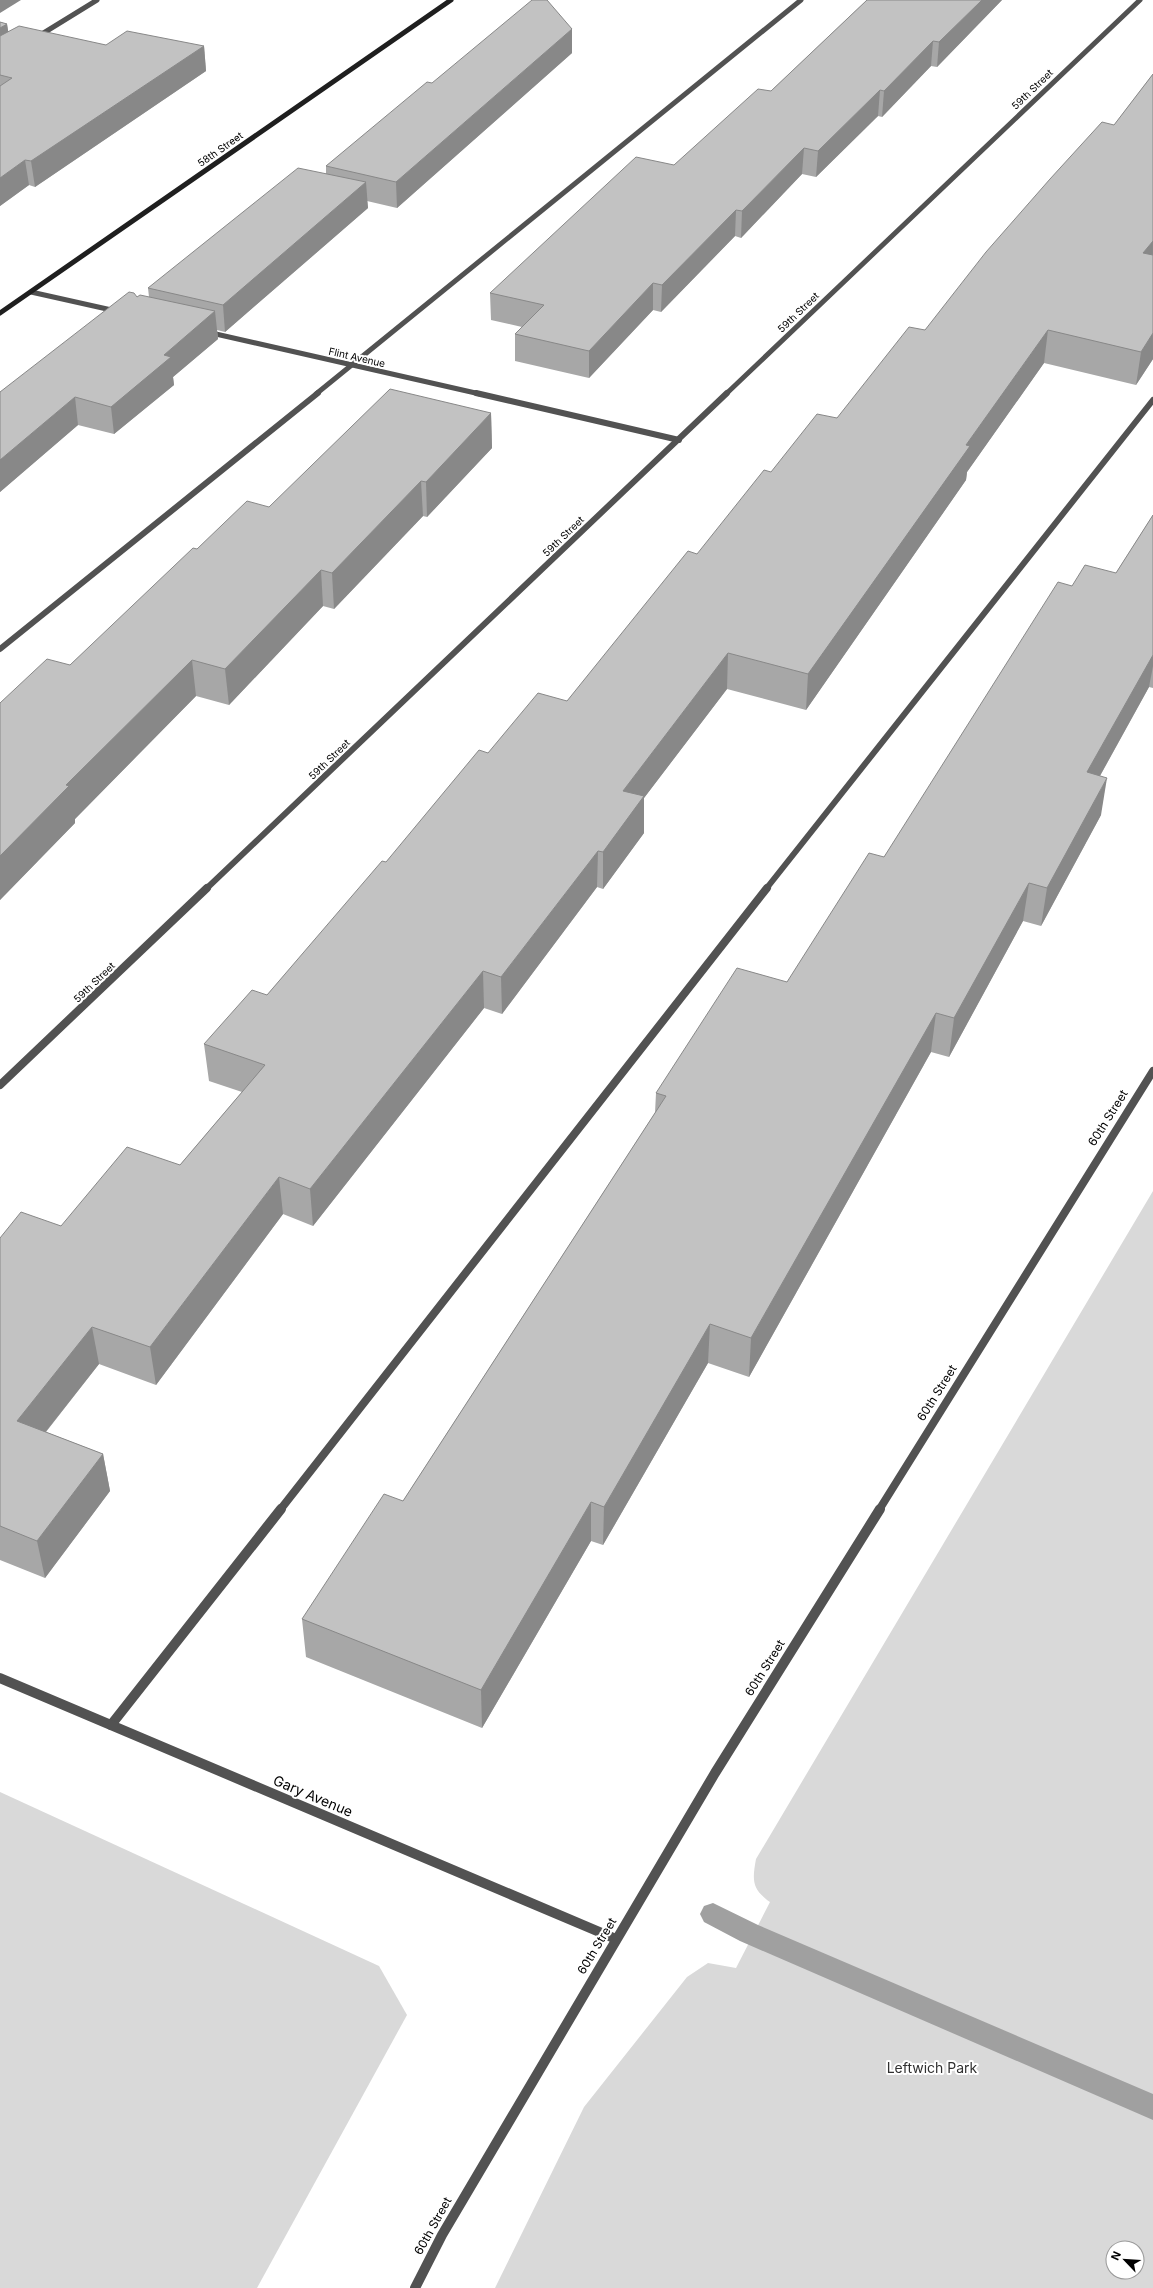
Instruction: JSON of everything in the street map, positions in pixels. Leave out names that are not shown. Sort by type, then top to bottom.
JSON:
[{"type":"street","points":[[32,39],[97,0]]},
{"type":"street","name":"58th Street","points":[[0,313],[450,0]]},
{"type":"street","points":[[0,649],[354,365],[801,0]]},
{"type":"street","name":"59th Street","points":[[0,1085],[1140,0]]},
{"type":"street","points":[[31,292],[123,313]]},
{"type":"street","name":"Flint Avenue","points":[[200,330],[679,440]]},
{"type":"street","points":[[111,1725],[945,661],[1153,400]]},
{"type":"street","name":"60th Street","points":[[415,2288],[442,2235],[616,1939],[720,1766],[1153,1071]]},
{"type":"street","name":"Gary Avenue","points":[[0,1678],[616,1939]]},
{"type":"green space","name":"Leftwich Park","points":[[1153,1191],[1153,2288],[495,2288],[584,2107],[687,1977],[708,1963],[736,1968],[770,1902],[760,1893],[757,1888],[754,1873],[756,1859]]},
{"type":"green space","points":[[0,1792],[379,1966],[407,2015],[257,2288],[0,2288]]},
{"type":"building","points":[[532,0],[547,0],[572,29],[396,182],[326,166],[427,82],[432,83]]},
{"type":"building","points":[[867,0],[982,0],[939,42],[933,41],[884,91],[880,90],[818,151],[804,148],[742,211],[736,210],[662,285],[653,283],[589,351],[515,334],[544,305],[490,293],[636,157],[674,165],[758,89],[771,91]]},
{"type":"building","points":[[0,22],[7,24],[0,28]]},
{"type":"building","points":[[19,26],[106,45],[127,31],[204,46],[31,161],[25,160],[0,178],[0,86],[12,78],[0,75],[0,36]]},
{"type":"building","points":[[1153,74],[1153,241],[1143,253],[1153,255],[1153,333],[1141,352],[1048,330],[966,445],[970,446],[808,674],[728,653],[623,791],[644,796],[603,852],[598,851],[501,977],[483,971],[310,1189],[279,1177],[150,1347],[92,1327],[17,1421],[103,1454],[37,1541],[0,1526],[0,1238],[21,1212],[61,1226],[127,1147],[180,1165],[265,1065],[204,1044],[252,990],[267,995],[382,861],[386,862],[479,750],[488,753],[538,693],[567,701],[688,551],[697,554],[764,470],[771,472],[817,414],[837,418],[909,327],[925,330],[986,252],[1050,179],[1102,122],[1114,125]]},
{"type":"building","points":[[298,168],[366,182],[223,305],[148,288]]},
{"type":"building","points":[[129,292],[134,293],[137,297],[140,295],[215,311],[164,355],[171,357],[111,407],[75,397],[0,460],[0,392]]},
{"type":"building","points":[[390,389],[491,413],[426,482],[421,481],[332,573],[321,570],[225,669],[192,660],[66,785],[69,786],[0,856],[0,703],[47,659],[70,665],[193,548],[197,549],[247,501],[269,507]]},
{"type":"building","points":[[1153,515],[1153,655],[1087,772],[1107,778],[1047,888],[1029,883],[954,1018],[936,1013],[751,1338],[710,1324],[604,1507],[591,1502],[481,1690],[302,1619],[384,1494],[403,1501],[666,1096],[656,1093],[737,968],[787,982],[869,853],[884,857],[1058,582],[1072,586],[1085,565],[1116,573]]},
{"type":"waterway","points":[[713,1914],[749,1933],[1153,2107]]}]
